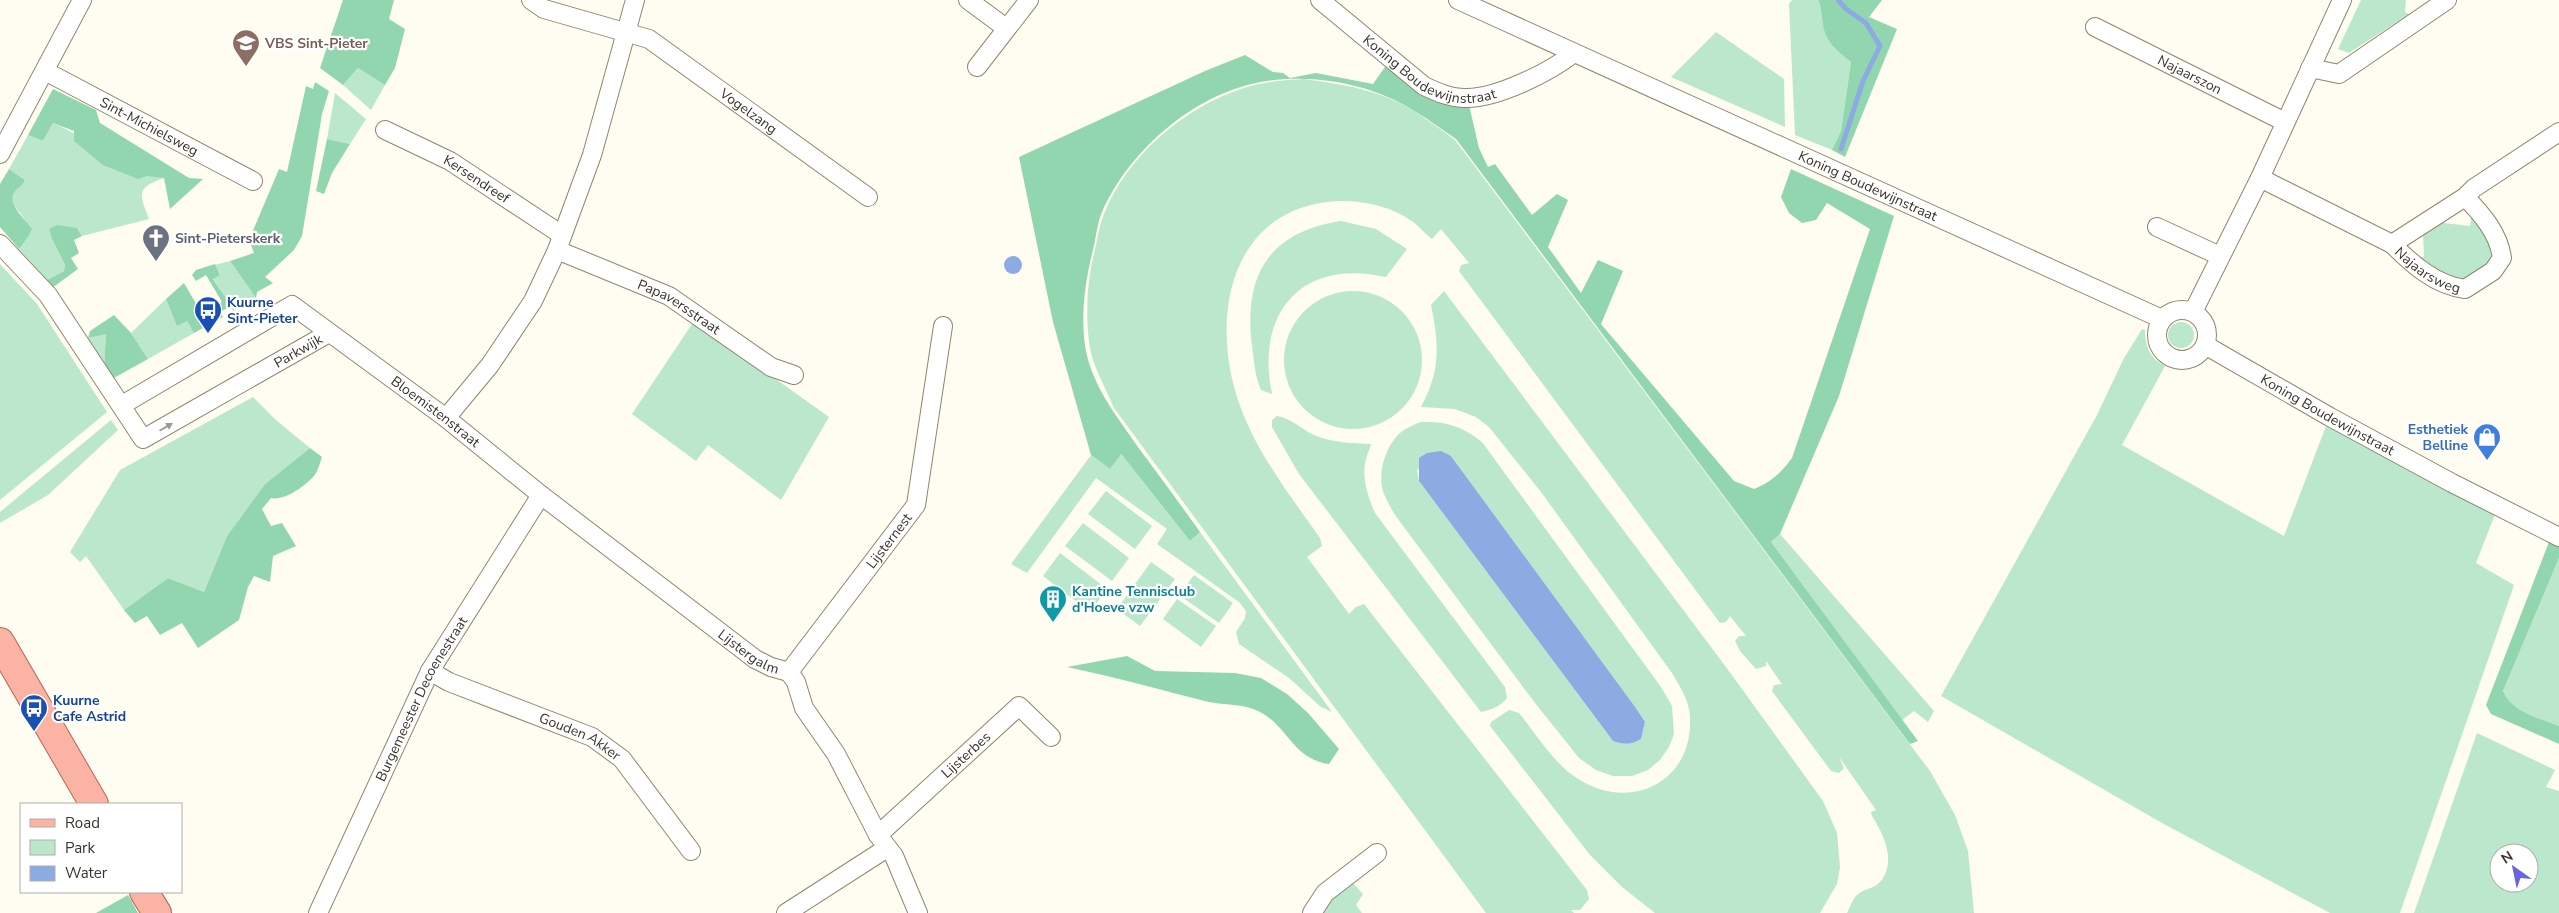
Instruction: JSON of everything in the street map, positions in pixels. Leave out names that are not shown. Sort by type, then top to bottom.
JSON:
[{"type":"main road","points":[[0,642],[93,803]]},
{"type":"main road","points":[[145,893],[157,913]]},
{"type":"street","points":[[0,154],[82,0]]},
{"type":"street","name":"Vogelzang","points":[[531,0],[544,9],[650,39],[868,197]]},
{"type":"street","points":[[446,418],[490,365],[533,302],[559,242],[592,155],[635,0]]},
{"type":"street","points":[[968,0],[1006,28]]},
{"type":"street","points":[[977,67],[1029,0]]},
{"type":"street","name":"Koning Boudewijnstraat","points":[[1320,0],[1424,86],[1443,94],[1464,98],[1483,96],[1557,66],[1574,53]]},
{"type":"street","name":"Koning Boudewijnstraat","points":[[1458,0],[2162,320]]},
{"type":"street","points":[[2193,312],[2260,178],[2342,0]]},
{"type":"street","points":[[2310,68],[2339,74],[2440,2]]},
{"type":"street","name":"Najaarszon","points":[[2095,27],[2285,122]]},
{"type":"street","name":"Sint-Michielsweg","points":[[45,71],[254,181]]},
{"type":"street","name":"Kersendreef","points":[[385,130],[450,161],[559,242]]},
{"type":"street","name":"Najaarsweg","points":[[2392,244],[2465,197],[2474,188],[2559,132]]},
{"type":"street","name":"Najaarsweg","points":[[2260,178],[2392,244],[2411,263],[2448,287],[2465,289],[2493,271],[2502,258],[2500,244],[2478,211],[2465,197]]},
{"type":"street","points":[[2157,226],[2220,256]]},
{"type":"street","name":"Papaversstraat","points":[[559,242],[669,296],[772,367],[794,374]]},
{"type":"street","name":"Parkwijk","points":[[0,244],[48,295],[144,439],[329,332],[292,305],[122,405]]},
{"type":"street","points":[[2176,310],[2193,312],[2205,326],[2205,345],[2196,355],[2184,360],[2166,355],[2157,338],[2162,320],[2176,310]]},
{"type":"street","name":"Lijsternest","points":[[788,672],[916,505],[943,326]]},
{"type":"street","name":"Bloemistenstraat","points":[[329,332],[446,418],[541,495]]},
{"type":"street","name":"Koning Boudewijnstraat","points":[[2205,345],[2356,431],[2559,537]]},
{"type":"street","name":"Lijstergalm","points":[[541,495],[755,659],[771,667],[788,672],[796,682],[804,708],[836,754],[882,842],[894,856],[918,913]]},
{"type":"street","name":"Burgemeester Decoenestraat","points":[[318,913],[430,671],[541,495]]},
{"type":"street","name":"Gouden Akker","points":[[430,671],[449,682],[592,737],[622,759],[691,851]]},
{"type":"street","name":"Lijsterbes","points":[[882,842],[1019,706],[1051,737]]},
{"type":"street","points":[[786,913],[882,842]]},
{"type":"street","points":[[1312,913],[1325,893],[1377,853]]},
{"type":"green space","points":[[343,0],[394,0],[389,19],[405,29],[395,68],[385,85],[358,68],[343,85],[320,68]]},
{"type":"green space","points":[[1792,0],[1818,0],[1827,34],[1851,62],[1841,131],[1832,150],[1795,135],[1789,4]]},
{"type":"green space","points":[[1818,0],[1882,0],[1869,17],[1897,29],[1845,157],[1832,150],[1841,131],[1851,62],[1833,46],[1826,36]]},
{"type":"green space","points":[[2361,0],[2406,0],[2405,12],[2409,14],[2349,53],[2338,49]]},
{"type":"green space","points":[[1716,32],[1784,79],[1785,127],[1671,77]]},
{"type":"green space","points":[[1245,55],[1273,72],[1283,73],[1290,78],[1316,73],[1373,84],[1387,64],[1469,105],[1479,148],[1488,167],[1495,164],[1532,215],[1557,194],[1568,200],[1548,247],[1581,293],[1598,260],[1623,271],[1601,324],[1734,481],[1754,489],[1775,476],[1792,458],[1870,229],[1827,203],[1816,220],[1802,223],[1789,213],[1781,197],[1791,169],[1894,216],[1839,396],[1780,534],[1771,542],[1918,741],[1910,744],[1456,139],[1405,106],[1372,91],[1333,82],[1306,79],[1267,81],[1241,87],[1191,110],[1148,146],[1130,166],[1114,189],[1102,212],[1098,226],[1085,293],[1083,323],[1086,352],[1094,377],[1111,408],[1200,532],[1190,541],[1121,454],[1110,469],[1091,455],[1053,322],[1019,157],[1205,71]]},
{"type":"green space","points":[[358,68],[385,85],[371,110],[343,85]]},
{"type":"green space","points":[[1304,79],[1360,89],[1388,98],[1414,111],[1455,140],[1930,771],[1955,815],[1968,851],[1974,913],[1847,913],[1856,896],[1880,882],[1888,866],[1887,849],[1871,812],[1876,810],[1839,757],[1844,768],[1839,773],[1831,771],[1772,691],[1774,685],[1782,684],[1766,661],[1766,666],[1756,669],[1740,651],[1735,641],[1739,636],[1746,636],[1730,616],[1726,622],[1720,623],[1459,271],[1461,265],[1469,263],[1441,229],[1432,239],[1412,221],[1395,211],[1376,205],[1347,201],[1308,206],[1283,216],[1263,231],[1247,251],[1236,273],[1229,299],[1227,326],[1228,355],[1233,381],[1240,406],[1262,452],[1275,474],[1320,538],[1322,546],[1307,557],[1349,614],[1356,607],[1364,604],[1587,890],[1589,899],[1580,910],[1571,910],[1574,913],[1486,913],[1114,408],[1096,369],[1091,351],[1087,309],[1091,266],[1104,214],[1114,193],[1127,173],[1160,136],[1179,121],[1222,96],[1251,86]]},
{"type":"green space","points":[[315,82],[329,91],[322,114],[302,236],[294,250],[265,277],[273,283],[257,292],[256,298],[230,261],[254,253],[249,240],[279,169],[287,172],[306,86],[313,89]]},
{"type":"green space","points":[[53,89],[96,110],[100,123],[189,178],[203,179],[170,209],[164,178],[147,176],[138,179],[103,165],[74,141],[74,131],[53,123],[43,141],[28,135]]},
{"type":"green space","points":[[335,93],[366,119],[350,144],[327,139]]},
{"type":"green space","points":[[53,123],[67,129],[136,169],[164,178],[148,185],[142,193],[143,203],[149,219],[82,236],[77,228],[52,239],[65,265],[64,271],[47,280],[19,249],[28,237],[27,227],[12,200],[12,196],[25,180],[9,169],[28,135],[43,141]]},
{"type":"green space","points":[[327,139],[350,144],[332,173],[324,194],[316,191]]},
{"type":"green space","points":[[9,169],[25,180],[14,193],[13,202],[18,212],[32,229],[19,249],[0,227],[0,184]]},
{"type":"green space","points":[[2445,211],[2444,223],[2470,226],[2472,214],[2495,247],[2491,264],[2472,278],[2457,280],[2449,278],[2413,258],[2424,257],[2423,233]]},
{"type":"green space","points":[[1341,221],[1376,229],[1407,249],[1386,277],[1356,273],[1330,276],[1309,284],[1291,298],[1278,316],[1271,338],[1269,365],[1272,394],[1261,390],[1255,368],[1250,321],[1252,298],[1257,278],[1266,261],[1279,247],[1295,235],[1316,227]]},
{"type":"green space","points":[[57,225],[77,228],[82,236],[74,240],[79,253],[71,258],[78,269],[52,288],[47,280],[64,271],[65,265],[49,229]]},
{"type":"green space","points":[[230,261],[256,298],[233,311],[213,278],[220,274],[215,265]]},
{"type":"green space","points":[[0,264],[37,304],[107,412],[0,500]]},
{"type":"green space","points":[[215,264],[220,275],[213,279],[231,306],[220,312],[223,317],[194,333],[187,321],[177,326],[166,299],[184,283],[202,314],[222,302],[206,275],[196,281],[192,275],[196,270]]},
{"type":"green space","points":[[1353,291],[1379,296],[1402,311],[1417,334],[1422,360],[1417,386],[1402,409],[1379,424],[1353,429],[1327,424],[1304,409],[1289,386],[1284,360],[1289,334],[1304,311],[1327,296]]},
{"type":"green space","points":[[1444,291],[1726,667],[1823,801],[1837,833],[1840,867],[1837,884],[1820,913],[1655,913],[1622,887],[1590,855],[1490,726],[1491,722],[1509,710],[1519,713],[1562,767],[1580,780],[1600,789],[1620,793],[1638,791],[1656,785],[1670,774],[1681,759],[1688,740],[1690,712],[1672,673],[1541,492],[1489,427],[1476,417],[1455,409],[1421,407],[1428,393],[1435,369],[1437,345],[1431,305]]},
{"type":"green space","points":[[166,299],[177,325],[187,321],[194,333],[148,359],[131,333]]},
{"type":"green space","points":[[114,315],[131,333],[148,359],[112,379],[104,366],[106,334],[88,338],[90,331]]},
{"type":"green space","points":[[694,321],[829,417],[781,500],[708,445],[696,461],[632,414]]},
{"type":"green space","points":[[2181,322],[2191,325],[2194,335],[2191,345],[2181,348],[2171,345],[2168,335],[2171,325]]},
{"type":"green space","points":[[2142,329],[2145,330],[2147,347],[2152,356],[2165,366],[2122,445],[2284,536],[2326,426],[2496,512],[2476,563],[2514,585],[2400,913],[2330,913],[2162,823],[1941,696],[2097,415],[2123,360]]},
{"type":"green space","points":[[106,334],[104,366],[88,338]]},
{"type":"green space","points":[[253,397],[277,421],[310,448],[265,484],[227,536],[204,592],[168,578],[124,610],[86,556],[80,562],[70,552],[120,470]]},
{"type":"green space","points":[[1277,416],[1287,419],[1316,436],[1343,442],[1371,444],[1364,473],[1368,494],[1375,513],[1505,687],[1507,698],[1502,703],[1492,709],[1481,712],[1299,474],[1272,427],[1272,420]]},
{"type":"green space","points":[[111,420],[118,430],[48,495],[0,523],[0,512]]},
{"type":"green space","points":[[1420,422],[1446,424],[1460,428],[1482,442],[1661,687],[1672,706],[1674,734],[1669,747],[1660,760],[1648,770],[1632,776],[1613,776],[1596,770],[1579,758],[1535,703],[1395,515],[1382,487],[1381,480],[1385,456],[1397,436]],"holes":[[[1451,456],[1645,722],[1641,739],[1627,744],[1613,741],[1419,481],[1417,470]]]},
{"type":"green space","points":[[310,448],[322,457],[314,476],[288,495],[271,498],[262,509],[271,526],[282,523],[296,546],[273,556],[270,582],[254,576],[248,587],[239,620],[198,648],[182,623],[160,635],[147,616],[135,623],[124,610],[168,578],[204,592],[227,536],[265,484]]},
{"type":"green space","points":[[1120,453],[1190,541],[1200,532],[1332,712],[1321,707],[1289,678],[1239,644],[1236,632],[1245,618],[1246,611],[1239,602],[1157,544],[1167,529],[1096,478],[1027,573],[1011,564],[1091,455],[1110,469]]},
{"type":"green space","points":[[1106,491],[1152,526],[1135,549],[1088,514]]},
{"type":"green space","points":[[1083,523],[1129,558],[1112,581],[1065,546]]},
{"type":"green space","points":[[1780,534],[1934,711],[1928,722],[1914,711],[1901,721],[1771,542]]},
{"type":"green space","points":[[2549,542],[2559,546],[2559,558],[2503,691],[2507,698],[2519,709],[2559,726],[2559,744],[2491,714],[2486,705]]},
{"type":"green space","points":[[1060,553],[1107,589],[1090,612],[1043,576]]},
{"type":"green space","points":[[2559,558],[2559,726],[2519,709],[2507,698],[2503,691]]},
{"type":"green space","points":[[1151,562],[1175,579],[1140,626],[1117,609]]},
{"type":"green space","points":[[1194,575],[1233,603],[1219,623],[1179,595]]},
{"type":"green space","points":[[1177,599],[1216,626],[1201,647],[1163,619]]},
{"type":"green space","points":[[1127,656],[1155,671],[1235,673],[1261,678],[1287,694],[1308,713],[1339,749],[1329,764],[1317,761],[1298,749],[1277,724],[1258,711],[1240,706],[1209,702],[1067,667]]},
{"type":"green space","points":[[2477,733],[2555,770],[2546,787],[2559,791],[2559,913],[2414,913]]},
{"type":"green space","points":[[1351,881],[1363,894],[1356,905],[1362,913],[1318,913]]},
{"type":"green space","points":[[128,895],[138,913],[96,913]]},
{"type":"water","points":[[1009,256],[1017,256],[1022,261],[1020,272],[1009,274],[1004,269],[1004,261]]},
{"type":"water","points":[[1441,451],[1451,456],[1635,707],[1645,722],[1641,739],[1627,744],[1613,741],[1419,481],[1419,458],[1427,453]]},
{"type":"waterway","points":[[1838,0],[1846,9],[1866,23],[1880,46],[1863,81],[1841,149]]},
{"type":"place","name":"VBS Sint-Pieter","points":[[246,67]]},
{"type":"place","name":"Sint-Pieterskerk","points":[[156,262]]},
{"type":"place","name":"Kuurne Sint-Pieter","points":[[208,334]]},
{"type":"place","name":"Esthetiek Belline","points":[[2487,461]]},
{"type":"place","name":"Kantine Tennisclub d'Hoeve vzw","points":[[1053,623]]},
{"type":"place","name":"Kuurne Cafe Astrid","points":[[34,732]]}]
